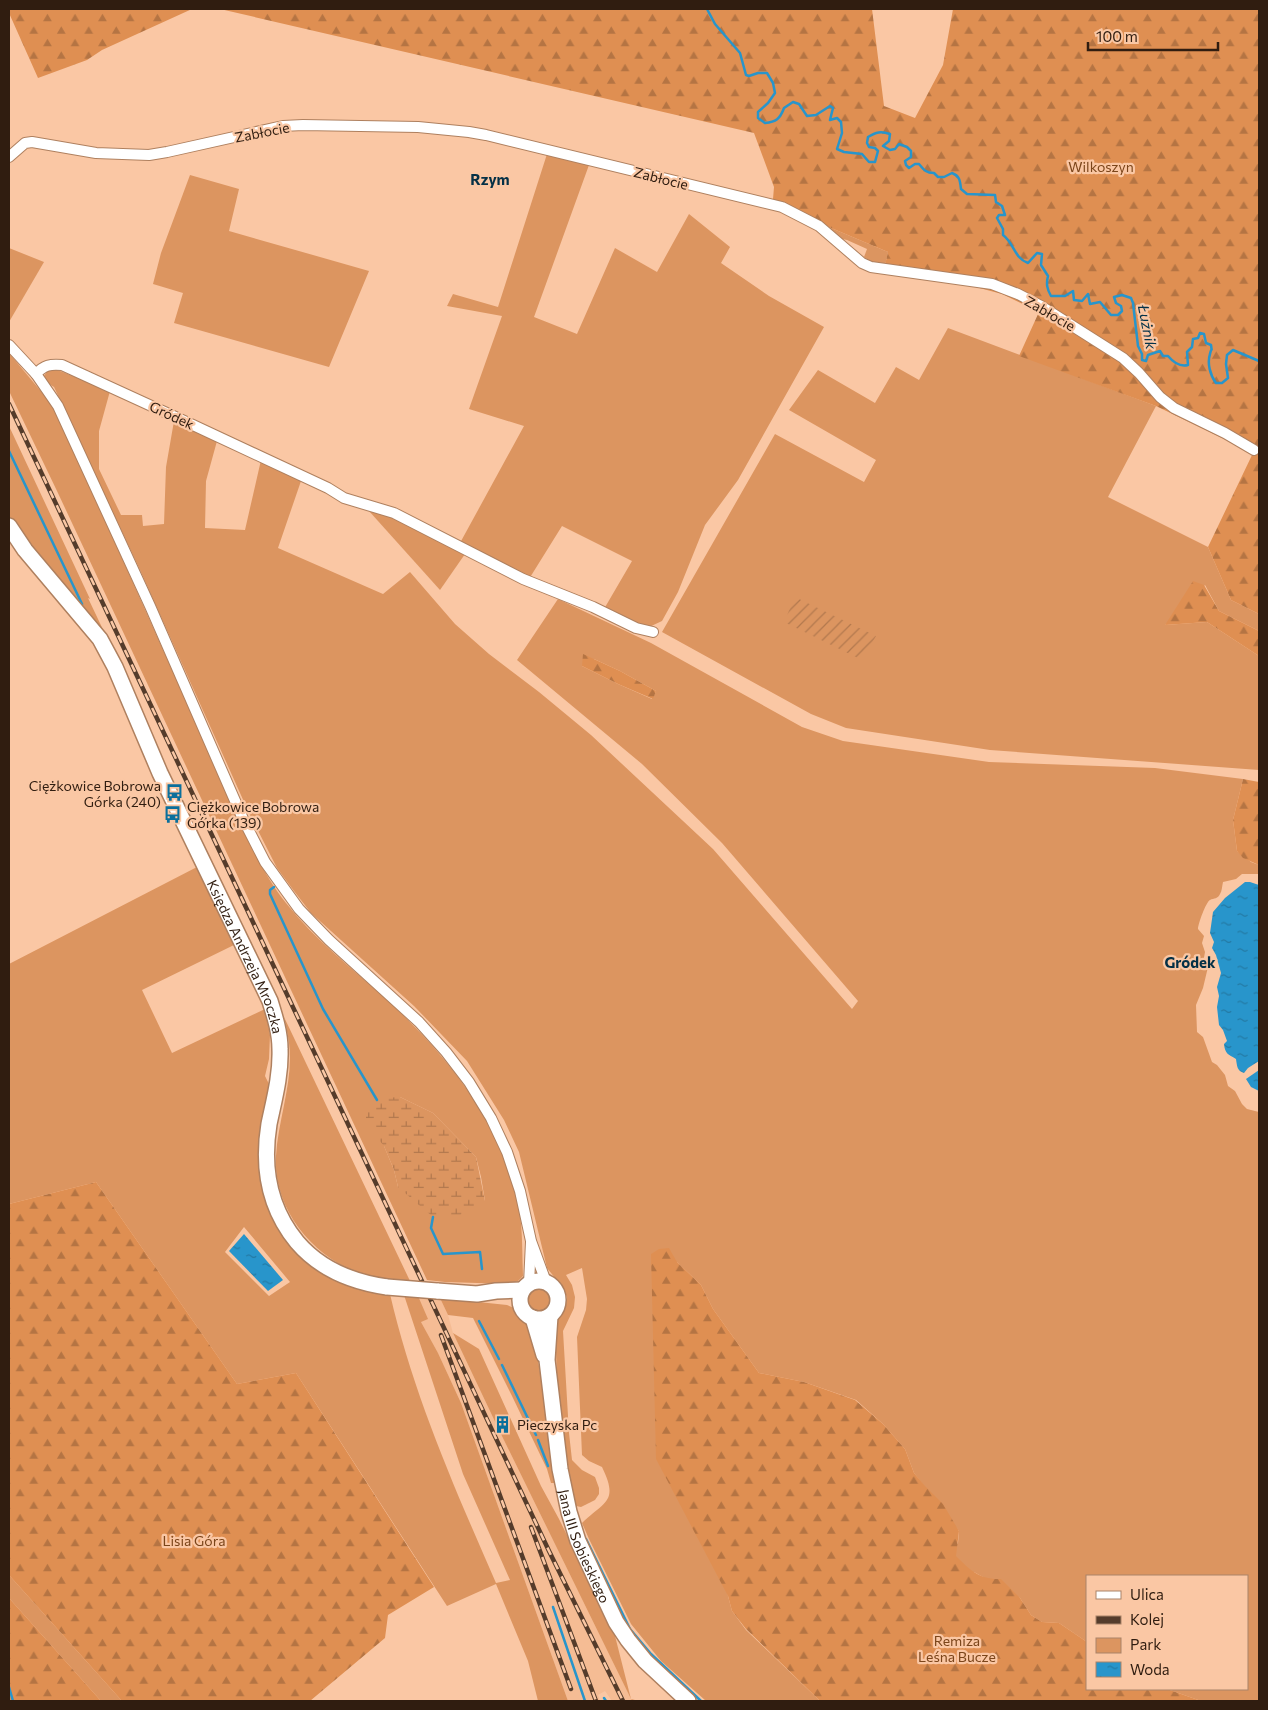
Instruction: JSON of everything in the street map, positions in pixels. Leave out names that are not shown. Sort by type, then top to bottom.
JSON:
[{"type":"street","name":"Zabłocie","points":[[9,158],[25,143],[32,142],[82,152],[149,155],[283,126],[418,126],[469,132],[782,207],[819,226],[862,263],[871,266],[992,284],[1018,294],[1041,306],[1123,358],[1140,373],[1160,397],[1174,408],[1225,433],[1254,450]]},
{"type":"street","points":[[9,345],[36,374],[62,415],[150,606],[243,819],[265,862],[299,909],[329,940],[419,1022],[446,1052],[469,1082],[507,1152],[520,1191],[531,1242],[546,1282]]},
{"type":"street","name":"Gródek","points":[[36,374],[43,367],[52,364],[62,366],[202,429],[328,488],[344,498],[394,513],[523,579],[593,607],[636,628],[653,632]]},
{"type":"street","name":"Księdza Andrzeja Mroczka","points":[[9,526],[25,550],[100,639],[115,667],[160,773],[270,1001],[278,1026],[280,1048],[266,1157],[270,1192],[282,1220],[302,1247],[329,1269],[357,1281],[386,1287],[477,1294],[526,1287]]},
{"type":"street","points":[[526,1287],[540,1281],[552,1286],[556,1291],[558,1305],[550,1316],[544,1319],[533,1318],[524,1312],[521,1307],[520,1296],[526,1287],[531,1242]]},
{"type":"street","name":"Księdza Andrzeja Mroczka","points":[[477,1294],[495,1300],[514,1303],[521,1307]]},
{"type":"street","name":"Jana III Sobieskiego","points":[[550,1316],[547,1360],[563,1487],[578,1541],[616,1622],[628,1640],[645,1661],[688,1701]]},
{"type":"street","name":"Jana III Sobieskiego","points":[[533,1318],[540,1344],[547,1360]]},
{"type":"shaded area","points":[[418,1296],[440,1298],[448,1315],[453,1333],[499,1430],[632,1701],[612,1701],[605,1691],[598,1695],[600,1701],[568,1701],[461,1403],[438,1353],[421,1322]]},
{"type":"green space","points":[[9,9],[192,9],[102,50],[87,60],[38,78],[9,13]]},
{"type":"green space","name":"Wilkoszyn","points":[[220,9],[872,9],[884,106],[915,118],[943,65],[953,9],[1259,9],[1259,614],[1231,600],[1208,547],[1253,453],[1156,406],[1019,356],[1039,312],[1002,294],[968,285],[883,274],[888,252],[817,222],[773,199],[774,187],[754,133]]},
{"type":"green space","points":[[547,154],[589,165],[534,317],[577,334],[615,248],[657,272],[689,214],[730,247],[721,263],[769,296],[824,327],[738,480],[705,525],[678,592],[662,621],[647,628],[604,609],[632,561],[562,526],[529,579],[460,543],[524,426],[469,409],[502,316],[447,306],[453,294],[498,307]]},
{"type":"green space","points":[[190,175],[239,189],[229,231],[369,271],[329,367],[174,323],[183,293],[153,284],[161,253]]},
{"type":"green space","points":[[817,222],[888,252],[885,266],[872,263],[864,257],[867,249],[838,238]]},
{"type":"green space","points":[[9,248],[44,262],[9,322]]},
{"type":"green space","points":[[948,328],[1156,406],[1108,497],[1208,547],[1231,600],[1259,614],[1259,631],[1219,611],[1205,585],[1165,625],[1207,622],[1259,656],[1259,770],[990,750],[846,728],[811,714],[662,632],[775,434],[864,482],[876,460],[789,410],[818,370],[875,403],[896,367],[919,380]]},
{"type":"green space","points":[[9,353],[55,411],[241,824],[267,875],[297,917],[387,1000],[429,1042],[467,1089],[483,1114],[497,1141],[517,1197],[521,1227],[523,1276],[518,1281],[510,1284],[427,1280],[9,391]],"holes":[[[400,1097],[433,1113],[476,1157],[485,1201],[398,1187],[394,1170],[384,1146]]]},
{"type":"green space","points":[[55,369],[110,391],[99,431],[99,469],[121,515],[142,515],[143,526],[164,524],[166,467],[174,421],[217,441],[206,481],[205,528],[245,530],[261,460],[301,481],[278,548],[383,594],[410,572],[455,624],[489,654],[591,735],[713,849],[852,1009],[858,1001],[722,843],[642,764],[517,660],[558,599],[651,643],[802,727],[843,741],[989,762],[1155,768],[1243,779],[1233,820],[1237,851],[1251,862],[1259,865],[1259,874],[1242,874],[1236,879],[1223,882],[1219,896],[1210,900],[1204,909],[1198,929],[1204,936],[1202,943],[1205,952],[1203,963],[1208,967],[1203,988],[1196,1005],[1197,1032],[1203,1037],[1212,1062],[1225,1075],[1228,1086],[1235,1091],[1242,1104],[1247,1109],[1259,1112],[1259,1701],[1201,1701],[1170,1690],[1248,1690],[1248,1575],[1086,1575],[1086,1641],[1059,1623],[1042,1622],[1031,1615],[1020,1598],[974,1572],[833,1701],[958,1543],[959,1531],[914,1473],[905,1449],[883,1424],[856,1400],[804,1382],[759,1373],[713,1309],[701,1285],[677,1262],[728,1596],[732,1611],[746,1630],[820,1701],[706,1701],[661,1661],[631,1624],[582,1523],[607,1500],[609,1487],[602,1467],[589,1461],[582,1455],[577,1337],[586,1310],[587,1299],[582,1268],[566,1275],[572,1285],[575,1297],[574,1308],[563,1331],[572,1460],[582,1470],[595,1477],[599,1488],[599,1494],[595,1500],[581,1507],[576,1506],[571,1488],[557,1379],[555,1324],[565,1309],[567,1298],[564,1289],[547,1268],[519,1152],[504,1120],[467,1061],[414,1006],[311,913],[277,868],[249,813],[140,570],[54,387],[49,384],[44,376],[48,370]],"holes":[[[594,659],[656,691],[652,699],[582,666]]]},
{"type":"green space","points":[[9,426],[90,599],[88,598],[107,638],[9,519]]},
{"type":"green space","points":[[369,511],[384,512],[465,554],[440,590]]},
{"type":"green space","points":[[1193,581],[1204,585],[1219,611],[1259,631],[1259,656],[1207,622],[1165,625]]},
{"type":"green space","points":[[795,597],[876,636],[862,660],[784,622]]},
{"type":"green space","points":[[583,654],[620,671],[656,691],[653,699],[582,666]]},
{"type":"green space","points":[[1243,779],[1259,782],[1259,865],[1243,858],[1237,851],[1233,820]]},
{"type":"green space","points":[[197,867],[234,945],[142,990],[172,1053],[265,1009],[270,1035],[269,1059],[265,1076],[270,1086],[259,1162],[263,1192],[270,1212],[289,1244],[302,1258],[318,1270],[390,1294],[410,1368],[436,1441],[465,1512],[496,1583],[510,1580],[463,1474],[404,1295],[418,1296],[428,1319],[421,1322],[438,1353],[461,1403],[568,1701],[538,1701],[528,1661],[496,1584],[447,1606],[296,1373],[237,1384],[96,1182],[9,1204],[9,964]],"holes":[[[244,1227],[290,1282],[269,1296],[225,1252]]]},
{"type":"green space","points":[[284,1017],[410,1281],[368,1275],[338,1263],[309,1240],[287,1210],[277,1175],[276,1156],[288,1085],[290,1057]]},
{"type":"green space","points":[[400,1097],[433,1113],[476,1157],[485,1201],[460,1215],[433,1217],[398,1187],[394,1170],[384,1146],[366,1124],[366,1103],[384,1098]]},
{"type":"green space","name":"Lisia Góra","points":[[96,1182],[237,1384],[296,1373],[434,1587],[388,1615],[385,1638],[310,1701],[122,1701],[9,1575],[9,1204]]},
{"type":"green space","name":"Remiza Leśna Bucze","points":[[669,1248],[677,1262],[701,1285],[713,1309],[759,1373],[804,1382],[855,1400],[883,1424],[905,1449],[914,1473],[943,1504],[959,1531],[956,1556],[966,1566],[981,1576],[1001,1579],[1020,1598],[1031,1615],[1042,1622],[1059,1623],[1086,1641],[1086,1690],[1170,1690],[1201,1701],[820,1701],[746,1629],[732,1611],[728,1596],[656,1459],[651,1254],[659,1249]]},
{"type":"green space","points":[[539,1287],[548,1291],[552,1300],[548,1309],[539,1313],[530,1309],[526,1300],[530,1291]]},
{"type":"green space","points":[[440,1298],[507,1305],[514,1308],[532,1328],[547,1410],[556,1483],[551,1483],[547,1469],[473,1318],[448,1315]]},
{"type":"green space","points":[[453,1333],[479,1349],[541,1486],[613,1628],[631,1699],[499,1430]]},
{"type":"green space","points":[[9,1575],[122,1701],[101,1701],[9,1598]]},
{"type":"green space","points":[[9,1598],[101,1701],[9,1701]]},
{"type":"water","points":[[1245,882],[1259,885],[1259,1061],[1244,1073],[1239,1070],[1236,1059],[1226,1052],[1224,1047],[1227,1041],[1219,1025],[1217,1007],[1219,996],[1217,987],[1221,973],[1212,948],[1214,942],[1210,933],[1213,912],[1225,898]]},
{"type":"water","points":[[1259,1070],[1259,1091],[1251,1087],[1246,1079]]},
{"type":"water","points":[[244,1234],[283,1280],[268,1291],[229,1251]]},
{"type":"waterway","name":"Łużnik","points":[[707,9],[715,24],[740,53],[746,75],[767,73],[773,83],[775,93],[758,112],[758,118],[765,123],[777,119],[784,108],[793,102],[799,104],[807,116],[816,115],[830,106],[833,108],[830,120],[837,118],[841,122],[842,133],[837,149],[844,152],[862,154],[869,162],[875,162],[878,151],[875,148],[869,147],[867,143],[868,137],[879,132],[887,133],[890,134],[889,141],[883,146],[890,150],[895,149],[899,144],[911,151],[911,157],[905,161],[909,168],[919,164],[925,171],[934,173],[938,177],[944,177],[952,173],[958,177],[961,189],[967,194],[995,195],[996,202],[1002,206],[1005,215],[999,215],[997,218],[1003,229],[1003,235],[1020,258],[1028,263],[1037,253],[1042,254],[1041,265],[1048,276],[1047,286],[1051,296],[1065,296],[1073,291],[1074,300],[1082,301],[1088,294],[1090,304],[1100,302],[1111,315],[1118,315],[1122,311],[1121,306],[1116,303],[1114,297],[1122,295],[1131,298],[1142,360],[1146,361],[1148,355],[1160,351],[1163,356],[1168,356],[1177,364],[1188,365],[1187,352],[1192,347],[1193,339],[1198,338],[1200,333],[1204,334],[1206,343],[1211,345],[1209,365],[1216,383],[1222,383],[1228,378],[1227,355],[1233,350],[1259,361]]},
{"type":"waterway","points":[[9,451],[82,604]]},
{"type":"waterway","points":[[274,887],[270,890],[270,894],[323,1009],[377,1100]]},
{"type":"waterway","points":[[433,1217],[431,1228],[443,1254],[480,1252],[482,1269]]},
{"type":"waterway","points":[[479,1321],[499,1359]]},
{"type":"waterway","points":[[502,1365],[536,1435]]},
{"type":"waterway","points":[[538,1440],[548,1466]]},
{"type":"waterway","points":[[586,1539],[630,1629],[651,1654],[701,1701]]},
{"type":"waterway","points":[[553,1607],[585,1701]]},
{"type":"waterway","points":[[9,1687],[13,1701]]},
{"type":"railway","points":[[9,404],[549,1551],[623,1701]]},
{"type":"railway","points":[[441,1335],[571,1689]]},
{"type":"railway","points":[[531,1527],[596,1701]]},
{"type":"place","name":"Ciężkowice Bobrowa Górka (240)","points":[[175,793]]},
{"type":"place","name":"Ciężkowice Bobrowa Górka (139)","points":[[173,814]]},
{"type":"place","name":"Pieczyska Pc","points":[[503,1424]]},
{"type":"district","name":"Rzym","points":[[490,179]]},
{"type":"district","name":"Gródek","points":[[1190,962]]}]
